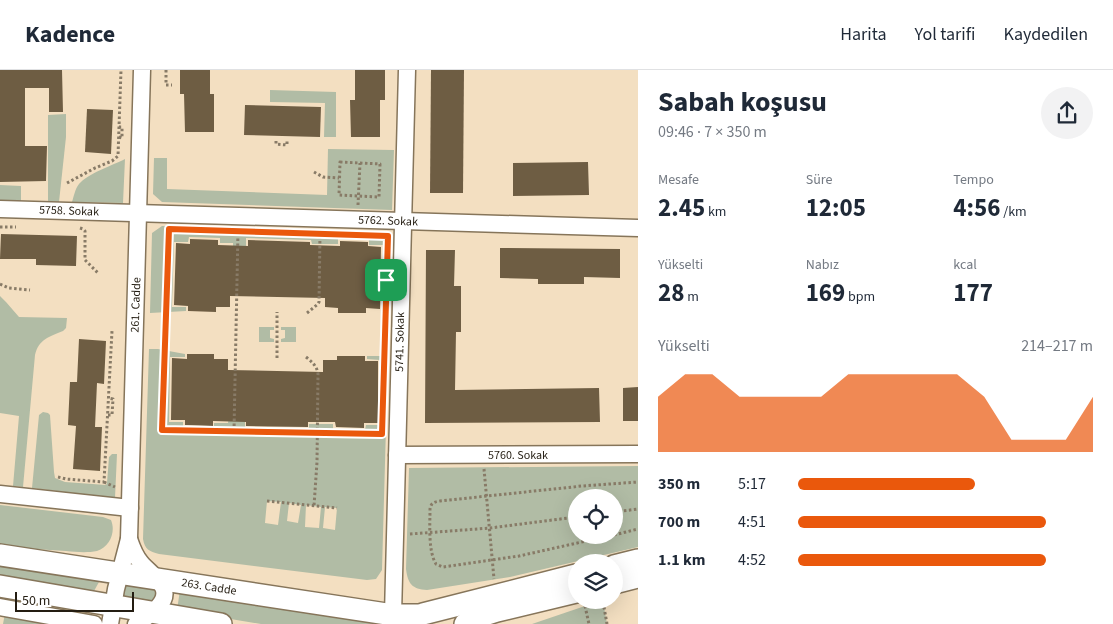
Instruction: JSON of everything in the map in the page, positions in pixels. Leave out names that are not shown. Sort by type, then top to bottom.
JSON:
[{"type":"main road","name":"263. Cadde","points":[[0,555],[410,617],[568,577]]},
{"type":"main road","points":[[623,564],[638,560]]},
{"type":"main road","points":[[623,581],[638,577]]},
{"type":"main road","points":[[0,586],[111,615],[221,624]]},
{"type":"main road","points":[[465,624],[481,616],[504,616],[568,602]]},
{"type":"main road","points":[[410,617],[431,615],[439,618],[446,624]]},
{"type":"street","name":"5741. Sokak","points":[[407,70],[397,455],[410,617]]},
{"type":"street","name":"261. Cadde","points":[[111,615],[129,539],[138,213],[149,73]]},
{"type":"street","name":"5758. Sokak","points":[[0,209],[138,213]]},
{"type":"street","name":"5762. Sokak","points":[[138,213],[638,228]]},
{"type":"street","name":"5760. Sokak","points":[[397,455],[638,454]]},
{"type":"street","points":[[0,494],[130,508]]},
{"type":"street","name":"261. Cadde","points":[[129,539],[133,552],[142,565],[158,579]]},
{"type":"street","points":[[145,618],[158,608],[164,598],[162,585],[158,579]]},
{"type":"street","points":[[0,607],[94,624]]},
{"type":"path","points":[[67,183],[118,156],[121,70]]},
{"type":"path","points":[[166,70],[166,85],[172,85]]},
{"type":"path","points":[[149,73],[166,75]]},
{"type":"path","points":[[276,141],[276,144],[282,146],[287,144],[287,141]]},
{"type":"path","points":[[380,164],[379,197],[339,195],[340,162],[387,164]]},
{"type":"path","points":[[358,209],[360,163]]},
{"type":"path","points":[[314,172],[322,177],[339,178]]},
{"type":"path","points":[[0,227],[18,227]]},
{"type":"path","points":[[73,228],[84,230],[85,260],[98,273]]},
{"type":"path","points":[[169,229],[320,234],[388,236],[382,434],[162,430],[169,229]]},
{"type":"path","points":[[234,431],[238,231]]},
{"type":"path","points":[[307,313],[319,302],[320,234]]},
{"type":"path","points":[[0,284],[9,288],[30,290]]},
{"type":"path","points":[[277,358],[278,312]]},
{"type":"path","points":[[104,482],[112,331]]},
{"type":"path","points":[[306,357],[318,370],[314,506]]},
{"type":"path","points":[[484,467],[494,580]]},
{"type":"path","points":[[58,477],[104,482],[116,488]]},
{"type":"path","points":[[573,544],[493,560],[439,566],[434,561],[431,505],[434,502],[487,496],[638,482]]},
{"type":"path","points":[[267,501],[337,508]]},
{"type":"path","points":[[623,511],[638,509]]},
{"type":"path","points":[[407,534],[490,528],[568,518]]},
{"type":"path","points":[[623,533],[638,529]]},
{"type":"path","points":[[584,609],[589,624]]},
{"type":"path","points":[[604,609],[607,624]]},
{"type":"green space","points":[[270,90],[336,92],[336,137],[324,137],[325,103],[270,102]]},
{"type":"green space","points":[[66,114],[66,137],[59,202],[48,201],[48,115]]},
{"type":"green space","points":[[328,149],[394,150],[392,210],[162,202],[153,194],[154,158],[167,158],[167,189],[327,195]]},
{"type":"green space","points":[[125,159],[123,203],[72,202],[76,188],[83,180]]},
{"type":"green space","points":[[0,185],[21,186],[21,201],[0,200]]},
{"type":"green space","points":[[162,226],[391,232],[390,300],[381,300],[383,245],[369,245],[369,240],[338,239],[338,244],[312,244],[311,240],[246,238],[246,252],[233,253],[233,243],[220,243],[220,238],[189,237],[188,242],[174,242],[172,307],[186,307],[186,311],[150,313],[152,233]]},
{"type":"green space","points":[[0,296],[19,317],[67,318],[66,328],[42,342],[35,355],[23,487],[13,486],[19,416],[0,413]]},
{"type":"green space","points":[[259,327],[274,327],[274,330],[270,330],[270,338],[274,339],[274,342],[259,342]]},
{"type":"green space","points":[[281,327],[296,327],[296,342],[281,342],[281,339],[285,338],[285,330],[281,330]]},
{"type":"green space","points":[[149,349],[185,354],[185,357],[170,357],[169,422],[183,422],[183,427],[214,428],[214,423],[228,423],[229,414],[245,414],[245,428],[309,429],[309,424],[333,424],[333,429],[365,430],[366,425],[379,425],[380,360],[367,359],[367,356],[388,356],[382,570],[376,579],[367,580],[159,554],[148,550],[143,539]],"holes":[[[267,501],[281,502],[278,525],[265,523]],[[289,503],[301,505],[298,523],[287,521]],[[306,505],[321,507],[319,528],[305,527]],[[325,507],[337,508],[335,530],[323,528]]]},
{"type":"green space","points":[[43,412],[50,415],[55,478],[65,482],[106,485],[109,457],[112,454],[117,454],[115,498],[32,488],[39,415]]},
{"type":"green space","points":[[638,466],[638,547],[608,554],[568,554],[568,563],[510,577],[427,590],[412,585],[406,569],[409,468]]},
{"type":"green space","points":[[0,505],[103,517],[111,520],[113,529],[111,539],[102,549],[93,552],[0,545]]},
{"type":"green space","points":[[0,562],[96,578],[99,582],[94,591],[0,578]]},
{"type":"green space","points":[[127,585],[155,589],[158,594],[154,601],[129,599],[123,593],[124,587]]},
{"type":"green space","points":[[180,590],[386,624],[261,624],[177,610]]},
{"type":"green space","points":[[6,608],[94,624],[3,624]]},
{"type":"green space","points":[[576,609],[604,609],[607,624],[532,624]]},
{"type":"building","points":[[0,70],[62,70],[63,112],[49,112],[49,88],[25,88],[25,146],[47,146],[46,181],[0,182]]},
{"type":"building","points":[[180,70],[210,70],[210,94],[214,94],[214,132],[185,132],[184,94],[180,94]]},
{"type":"building","points":[[355,70],[385,70],[385,100],[380,100],[380,137],[351,137],[350,100],[355,100]]},
{"type":"building","points":[[431,70],[464,70],[463,193],[430,193]]},
{"type":"building","points":[[245,105],[321,107],[320,137],[244,135]]},
{"type":"building","points":[[87,109],[113,110],[111,154],[85,152]]},
{"type":"building","points":[[588,162],[589,195],[513,196],[513,163]]},
{"type":"building","points":[[1,234],[77,236],[76,266],[36,265],[36,259],[0,259]]},
{"type":"building","points":[[190,239],[218,240],[218,245],[248,246],[248,240],[310,242],[310,245],[340,246],[340,241],[368,242],[368,246],[381,247],[380,309],[366,308],[366,313],[338,313],[338,308],[325,307],[325,298],[230,296],[230,307],[216,307],[216,312],[188,311],[188,306],[174,305],[176,243],[190,244]]},
{"type":"building","points":[[500,248],[620,249],[620,278],[584,277],[584,284],[538,284],[538,279],[500,278]]},
{"type":"building","points":[[426,250],[455,250],[454,286],[461,286],[461,332],[456,332],[455,390],[599,388],[600,422],[425,423]]},
{"type":"building","points":[[79,339],[106,341],[104,384],[97,383],[95,427],[102,427],[100,471],[73,469],[76,426],[68,425],[70,382],[77,382]]},
{"type":"building","points":[[187,354],[214,354],[214,359],[228,359],[228,370],[323,372],[323,360],[337,360],[337,356],[365,356],[365,361],[378,361],[378,423],[364,423],[364,428],[336,427],[335,422],[308,422],[308,427],[246,426],[246,422],[213,421],[213,426],[185,425],[185,420],[171,420],[172,358],[187,359]]},
{"type":"building","points":[[638,387],[638,421],[623,421],[623,388]]},
{"type":"route","points":[[169,229],[388,236],[386,280],[382,434],[162,430],[169,229]]}]
